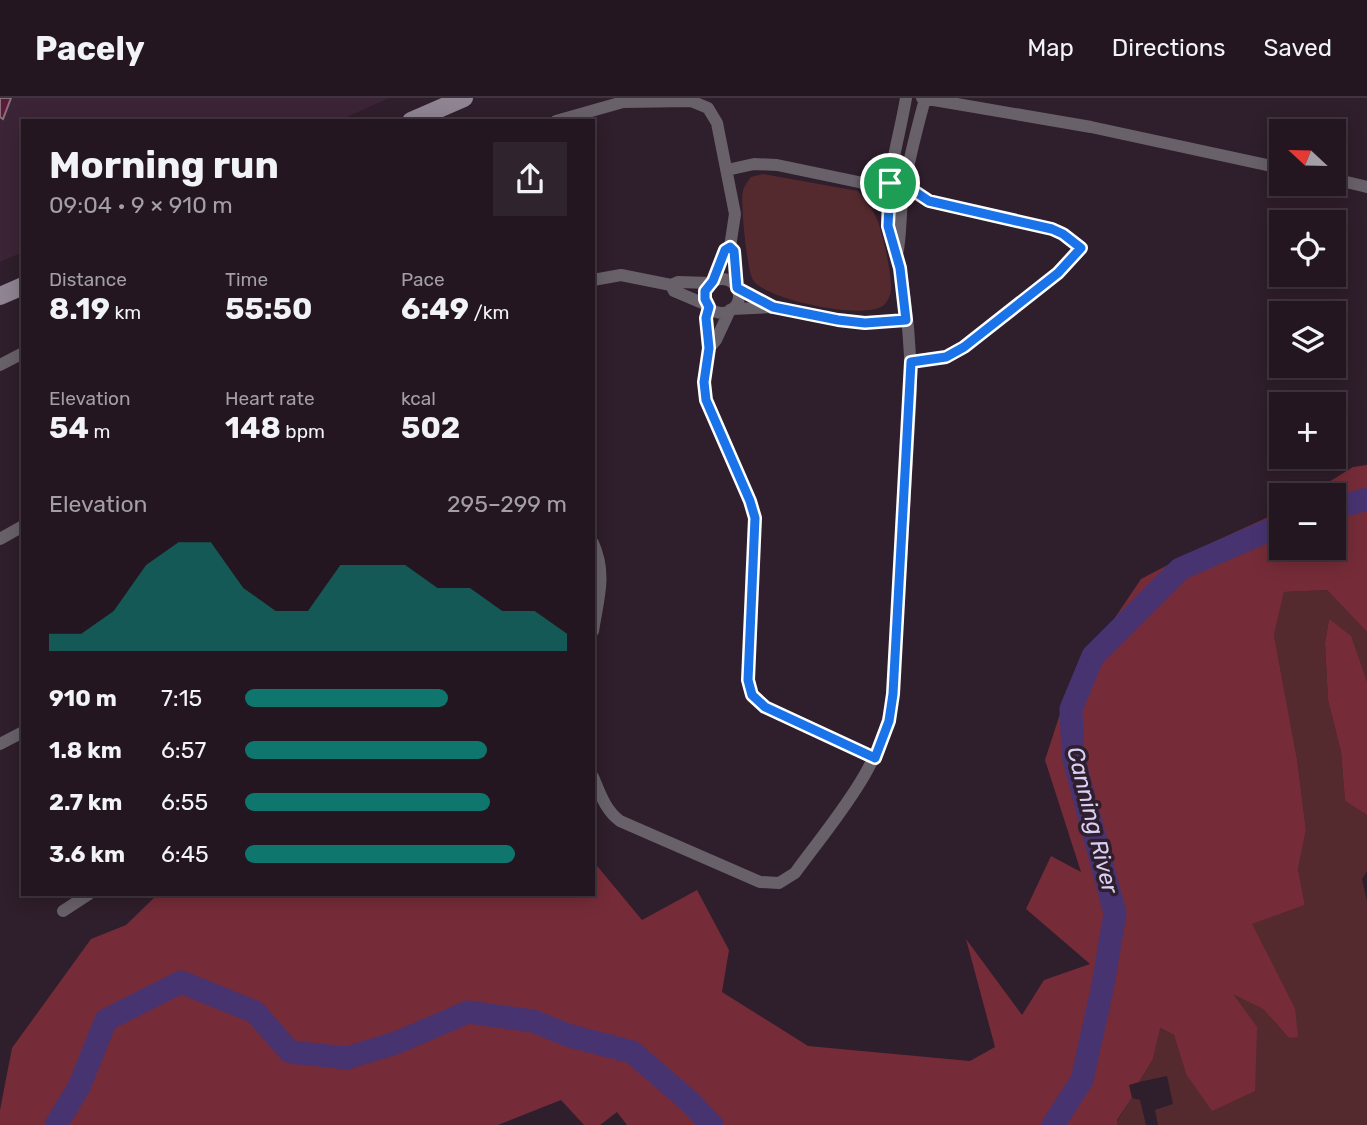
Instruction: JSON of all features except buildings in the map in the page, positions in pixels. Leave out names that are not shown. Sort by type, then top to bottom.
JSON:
[{"type":"main road","points":[[416,119],[464,98]]},
{"type":"main road","points":[[0,296],[21,287]]},
{"type":"street","points":[[897,255],[889,238],[890,183],[906,98]]},
{"type":"street","points":[[595,781],[611,815],[620,821],[760,882],[779,883],[795,873],[875,758],[889,721],[893,694],[911,362],[897,255],[906,180],[924,98],[1091,127],[1269,165]]},
{"type":"street","points":[[563,119],[623,102],[699,103],[711,112],[717,122],[735,214],[730,247],[725,250],[712,282],[705,291],[709,348],[704,373],[706,400],[755,518],[748,680],[752,695],[765,707],[875,758]]},
{"type":"street","points":[[727,170],[754,164],[777,165],[868,184],[906,180]]},
{"type":"street","points":[[906,180],[914,191],[929,201],[1052,229],[1081,248],[1058,273],[964,347],[946,357],[911,362]]},
{"type":"street","points":[[1346,182],[1367,187]]},
{"type":"street","points":[[709,348],[738,299],[734,251],[730,247]]},
{"type":"street","points":[[595,280],[621,275],[671,285],[678,282],[712,282],[726,279],[773,307]]},
{"type":"street","points":[[671,285],[674,291],[716,312],[773,307],[852,322],[906,320]]},
{"type":"street","points":[[0,366],[21,354]]},
{"type":"street","points":[[0,539],[21,527]]},
{"type":"street","points":[[595,548],[601,561],[602,575],[595,619]]},
{"type":"street","points":[[0,744],[21,733]]},
{"type":"street","points":[[63,911],[86,896]]},
{"type":"shaded area","points":[[0,98],[389,98],[342,119],[21,119],[21,253],[0,262]]},
{"type":"shaded area","points":[[763,174],[858,191],[876,217],[886,251],[891,288],[890,296],[884,305],[858,311],[817,306],[777,295],[753,280],[746,251],[742,197],[744,187],[751,177]]},
{"type":"shaded area","points":[[1367,465],[1367,632],[1327,590],[1284,592],[1274,635],[1297,759],[1306,830],[1298,869],[1305,905],[1252,924],[1295,1008],[1298,1037],[1289,1038],[1263,1009],[1233,994],[1257,1027],[1255,1091],[1212,1111],[1186,1074],[1174,1035],[1160,1028],[1153,1059],[1139,1082],[1129,1085],[1132,1098],[1117,1120],[1117,1125],[627,1125],[617,1112],[600,1125],[584,1125],[561,1100],[498,1125],[0,1125],[0,1110],[12,1048],[91,939],[126,925],[156,896],[595,896],[595,863],[642,920],[697,890],[729,950],[722,992],[808,1046],[970,1061],[995,1047],[966,939],[1022,1015],[1044,980],[1090,964],[1026,909],[1051,856],[1081,872],[1045,760],[1069,686],[1141,579],[1269,517],[1269,560],[1346,560],[1346,483],[1327,483],[1353,467]]},
{"type":"shaded area","points":[[1327,590],[1367,632],[1367,682],[1329,619],[1325,643],[1328,700],[1341,752],[1345,801],[1367,815],[1367,871],[1362,879],[1367,901],[1367,1125],[1158,1125],[1155,1110],[1173,1104],[1167,1076],[1139,1082],[1153,1059],[1159,1028],[1174,1035],[1186,1074],[1232,993],[1263,1009],[1289,1038],[1295,1008],[1251,924],[1305,905],[1298,869],[1306,830],[1297,759],[1274,635],[1284,592]]},
{"type":"shaded area","points":[[1329,619],[1351,636],[1367,682],[1367,815],[1345,801],[1341,752],[1328,700],[1325,643]]},
{"type":"shaded area","points":[[1132,1098],[1140,1100],[1146,1125],[1117,1125],[1117,1121]]},
{"type":"waterway","name":"Canning River","points":[[1346,505],[1367,499]]},
{"type":"waterway","name":"Canning River","points":[[1053,1125],[1082,1080],[1103,985],[1115,913],[1073,756],[1071,709],[1093,656],[1180,569],[1269,530]]},
{"type":"waterway","name":"Canning River","points":[[56,1125],[79,1087],[106,1020],[181,982],[255,1012],[290,1052],[347,1058],[396,1043],[468,1012],[533,1021],[570,1036],[632,1052],[689,1101],[712,1125]]},
{"type":"route","points":[[906,180],[914,191],[929,201],[1052,229],[1081,248],[1058,273],[964,347],[946,357],[911,362],[892,707],[885,735],[875,758],[765,707],[752,695],[748,680],[755,518],[706,400],[704,373],[709,348],[706,312],[709,307],[705,291],[713,281],[725,250],[730,247],[734,251],[737,288],[773,307],[865,323],[906,320],[900,268],[889,238],[887,211],[890,183],[906,180]]}]
